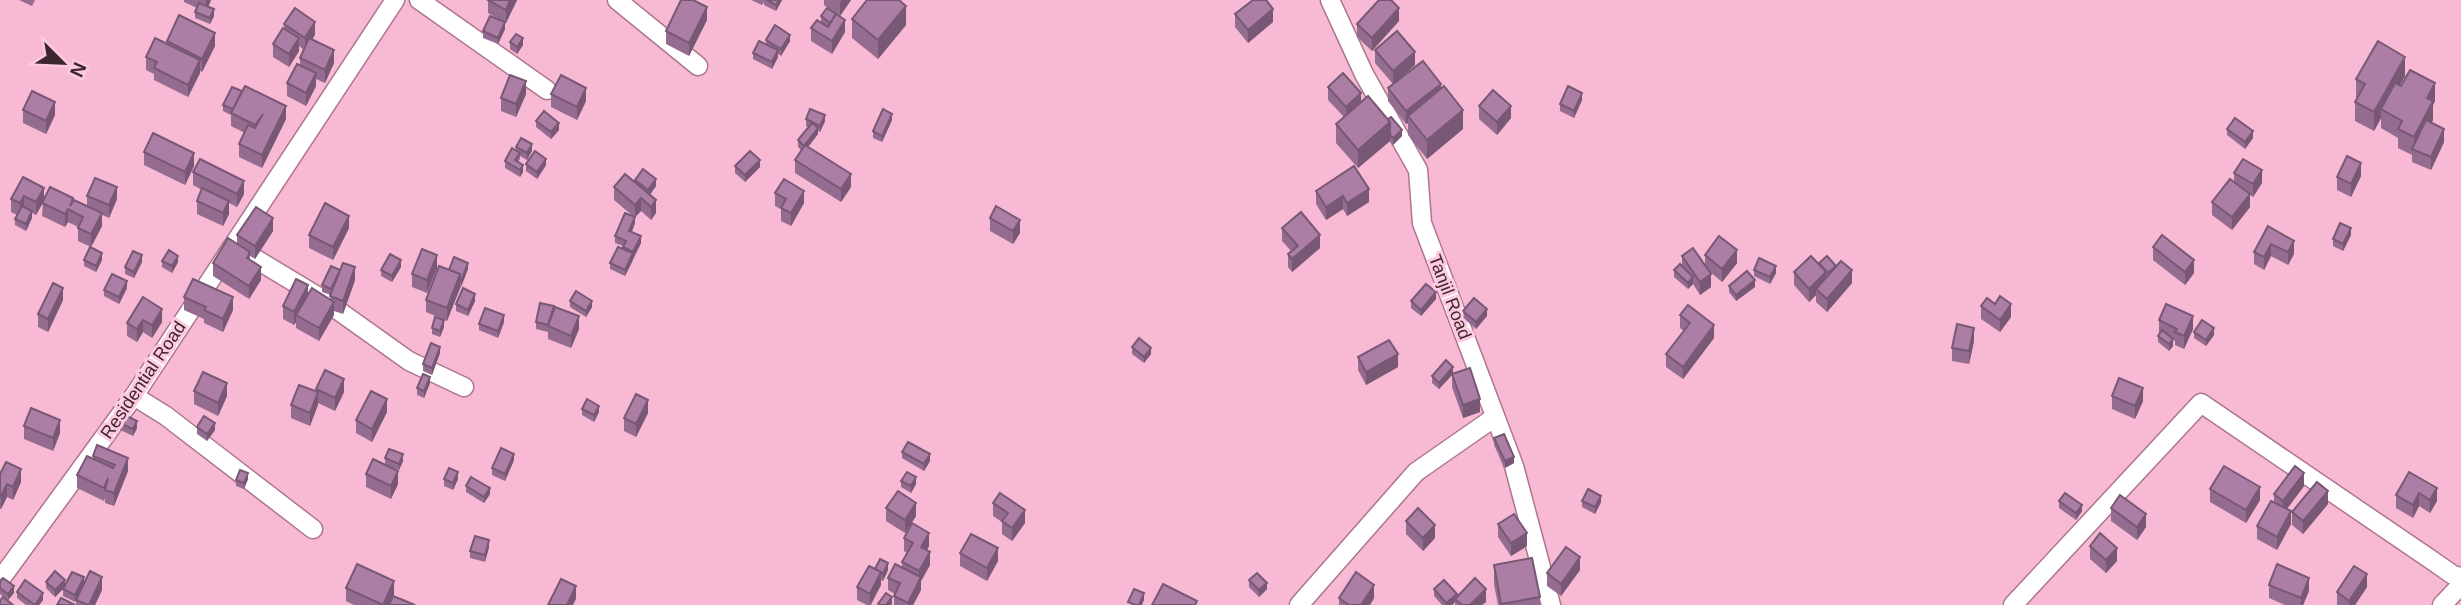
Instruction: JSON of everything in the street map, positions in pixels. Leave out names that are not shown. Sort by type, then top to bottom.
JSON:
[{"type":"street","name":"Residential Road","points":[[0,580],[134,396],[395,0]]},
{"type":"street","points":[[419,0],[547,90]]},
{"type":"street","points":[[617,0],[698,66]]},
{"type":"street","name":"Tanjil Road","points":[[1330,0],[1364,74],[1418,170],[1422,223],[1514,466],[1551,605]]},
{"type":"street","points":[[233,245],[322,299],[409,361],[464,387]]},
{"type":"street","points":[[134,396],[166,416],[313,529]]},
{"type":"street","points":[[2013,605],[2201,403],[2453,575],[2461,577]]},
{"type":"street","points":[[1299,605],[1416,472],[1495,417]]},
{"type":"street","points":[[2442,605],[2461,585]]},
{"type":"building","points":[[488,0],[510,0],[506,10]]},
{"type":"building","points":[[681,0],[693,0],[707,7],[689,43],[666,31]]},
{"type":"building","points":[[867,0],[899,0],[906,6],[878,40],[852,19]]},
{"type":"building","points":[[1253,0],[1266,0],[1273,9],[1248,30],[1235,14]]},
{"type":"building","points":[[1379,0],[1391,0],[1399,8],[1372,38],[1357,24]]},
{"type":"building","points":[[199,3],[214,9],[210,18],[195,12]]},
{"type":"building","points":[[295,8],[315,22],[305,38],[284,24]]},
{"type":"building","points":[[827,8],[836,14],[830,23],[821,16]]},
{"type":"building","points":[[836,14],[845,20],[832,41],[811,28],[817,20],[828,27]]},
{"type":"building","points":[[179,15],[215,33],[202,59],[167,41]]},
{"type":"building","points":[[490,16],[505,22],[498,38],[483,31]]},
{"type":"building","points":[[775,25],[790,35],[781,49],[766,40]]},
{"type":"building","points":[[283,28],[299,38],[289,54],[273,44]]},
{"type":"building","points":[[1397,31],[1415,52],[1393,71],[1375,50]]},
{"type":"building","points":[[516,34],[523,38],[517,47],[510,42]]},
{"type":"building","points":[[155,38],[200,60],[188,85],[154,68],[157,62],[146,57]]},
{"type":"building","points":[[309,38],[334,50],[325,70],[300,58]]},
{"type":"building","points":[[759,41],[778,50],[772,62],[753,53]]},
{"type":"building","points":[[2378,41],[2405,57],[2374,112],[2355,102],[2365,84],[2356,79]]},
{"type":"building","points":[[1423,61],[1441,84],[1406,111],[1388,88]]},
{"type":"building","points":[[297,64],[316,73],[306,93],[287,83]]},
{"type":"building","points":[[2410,70],[2435,83],[2427,98],[2433,101],[2414,137],[2398,129],[2402,121],[2381,109],[2395,83],[2401,86]]},
{"type":"building","points":[[1343,73],[1361,93],[1346,107],[1328,87]]},
{"type":"building","points":[[510,75],[526,81],[516,104],[501,98]]},
{"type":"building","points":[[561,75],[586,88],[577,107],[551,94]]},
{"type":"building","points":[[245,86],[286,106],[262,155],[239,144],[248,125],[255,128],[263,114],[255,125],[231,113]]},
{"type":"building","points":[[1444,86],[1463,110],[1427,140],[1408,116]]},
{"type":"building","points":[[1568,86],[1582,93],[1574,111],[1560,104]]},
{"type":"building","points":[[232,87],[242,91],[233,109],[223,105]]},
{"type":"building","points":[[1493,90],[1511,106],[1497,122],[1479,106]]},
{"type":"building","points":[[32,91],[55,102],[46,121],[23,110]]},
{"type":"building","points":[[1368,96],[1390,122],[1358,150],[1336,124]]},
{"type":"building","points":[[810,109],[825,115],[820,126],[806,119]]},
{"type":"building","points":[[883,109],[892,114],[882,136],[873,131]]},
{"type":"building","points":[[544,111],[559,123],[551,132],[536,121]]},
{"type":"building","points":[[1391,117],[1402,130],[1393,138],[1390,135],[1388,119]]},
{"type":"building","points":[[2235,118],[2253,131],[2245,142],[2227,129]]},
{"type":"building","points":[[2426,120],[2444,129],[2431,157],[2412,149]]},
{"type":"building","points":[[812,123],[818,128],[804,146],[798,140]]},
{"type":"building","points":[[153,133],[194,153],[185,172],[144,152]]},
{"type":"building","points":[[521,138],[532,144],[527,153],[516,147]]},
{"type":"building","points":[[805,145],[851,174],[841,189],[795,160]]},
{"type":"building","points":[[512,148],[520,153],[515,160],[523,165],[520,170],[505,161]]},
{"type":"building","points":[[535,151],[546,159],[537,172],[526,164]]},
{"type":"building","points":[[750,151],[760,160],[745,175],[735,166]]},
{"type":"building","points":[[2347,156],[2361,163],[2351,184],[2337,177]]},
{"type":"building","points":[[200,159],[244,181],[237,194],[193,172]]},
{"type":"building","points":[[2243,159],[2262,170],[2253,184],[2234,173]]},
{"type":"building","points":[[1354,166],[1369,189],[1347,203],[1343,196],[1326,207],[1316,191]]},
{"type":"building","points":[[643,169],[656,179],[648,190],[635,180]]},
{"type":"building","points":[[625,174],[656,200],[651,207],[641,198],[635,205],[614,187]]},
{"type":"building","points":[[23,177],[44,188],[36,202],[24,196],[20,203],[11,199]]},
{"type":"building","points":[[95,178],[117,187],[109,205],[87,196]]},
{"type":"building","points":[[784,179],[804,191],[791,213],[781,208],[786,199],[775,193]]},
{"type":"building","points":[[2230,179],[2250,194],[2232,217],[2212,202]]},
{"type":"building","points":[[50,187],[73,198],[70,206],[74,200],[102,213],[91,234],[78,228],[83,217],[68,209],[65,214],[42,203]]},
{"type":"building","points":[[202,188],[229,201],[223,213],[197,201]]},
{"type":"building","points":[[325,203],[349,216],[333,247],[309,235]]},
{"type":"building","points":[[22,206],[32,211],[26,224],[15,219]]},
{"type":"building","points":[[996,206],[1020,220],[1013,231],[990,218]]},
{"type":"building","points":[[256,207],[273,218],[255,246],[237,235]]},
{"type":"building","points":[[1301,212],[1320,235],[1292,259],[1288,254],[1298,246],[1282,228]]},
{"type":"building","points":[[625,213],[635,217],[629,231],[641,236],[633,252],[623,247],[626,241],[615,236]]},
{"type":"building","points":[[2340,223],[2351,228],[2343,244],[2333,239]]},
{"type":"building","points":[[2268,226],[2294,241],[2288,252],[2271,244],[2264,257],[2254,252]]},
{"type":"building","points":[[2162,235],[2194,260],[2185,272],[2153,247]]},
{"type":"building","points":[[1719,236],[1737,250],[1722,269],[1705,255]]},
{"type":"building","points":[[228,238],[250,252],[247,258],[261,267],[249,286],[213,263]]},
{"type":"building","points":[[90,247],[102,253],[96,266],[84,260]]},
{"type":"building","points":[[618,247],[633,253],[625,270],[610,263]]},
{"type":"building","points":[[1693,248],[1711,274],[1700,282],[1682,256]]},
{"type":"building","points":[[422,249],[437,255],[427,280],[412,274]]},
{"type":"building","points":[[169,250],[178,256],[172,266],[162,261]]},
{"type":"building","points":[[133,251],[142,255],[134,272],[125,267]]},
{"type":"building","points":[[390,254],[401,260],[392,276],[381,270]]},
{"type":"building","points":[[1811,256],[1826,272],[1809,289],[1794,272]]},
{"type":"building","points":[[1827,256],[1836,266],[1828,273],[1819,263]]},
{"type":"building","points":[[454,257],[468,263],[461,281],[460,274],[449,270]]},
{"type":"building","points":[[1759,258],[1776,266],[1770,277],[1754,270]]},
{"type":"building","points":[[1841,261],[1852,270],[1827,299],[1816,289]]},
{"type":"building","points":[[343,263],[355,267],[343,301],[330,296]]},
{"type":"building","points":[[1680,264],[1693,277],[1688,283],[1674,270]]},
{"type":"building","points":[[331,266],[340,270],[331,289],[322,285]]},
{"type":"building","points":[[439,266],[460,274],[447,308],[426,300]]},
{"type":"building","points":[[1747,271],[1755,280],[1736,295],[1729,286]]},
{"type":"building","points":[[112,274],[127,281],[119,297],[104,290]]},
{"type":"building","points":[[193,279],[233,297],[223,319],[184,297]]},
{"type":"building","points":[[296,279],[308,285],[294,312],[283,306]]},
{"type":"building","points":[[53,283],[63,288],[48,319],[38,314]]},
{"type":"building","points":[[1426,284],[1436,292],[1421,310],[1411,301]]},
{"type":"building","points":[[312,288],[334,302],[319,328],[296,315]]},
{"type":"building","points":[[463,288],[475,294],[468,310],[456,304]]},
{"type":"building","points":[[576,291],[592,301],[586,311],[570,301]]},
{"type":"building","points":[[2000,296],[2011,304],[2000,320],[1981,306],[1987,298],[1995,304]]},
{"type":"building","points":[[143,297],[162,309],[152,325],[143,320],[137,329],[127,323]]},
{"type":"building","points":[[1474,298],[1487,309],[1476,322],[1463,311]]},
{"type":"building","points":[[540,303],[554,306],[548,325],[536,322]]},
{"type":"building","points":[[2166,304],[2193,316],[2184,336],[2175,332],[2177,329],[2159,320]]},
{"type":"building","points":[[1688,305],[1714,325],[1683,367],[1666,354],[1690,323],[1680,315]]},
{"type":"building","points":[[555,307],[579,316],[571,336],[548,326]]},
{"type":"building","points":[[485,308],[504,315],[498,331],[479,324]]},
{"type":"building","points":[[435,317],[444,320],[440,331],[432,328]]},
{"type":"building","points":[[2202,320],[2214,328],[2206,340],[2194,332]]},
{"type":"building","points":[[1957,324],[1974,328],[1969,351],[1952,348]]},
{"type":"building","points":[[2162,330],[2173,339],[2169,344],[2158,336]]},
{"type":"building","points":[[1139,338],[1151,348],[1144,357],[1132,347]]},
{"type":"building","points":[[1389,340],[1398,354],[1366,372],[1358,357]]},
{"type":"building","points":[[431,343],[440,347],[432,368],[423,364]]},
{"type":"building","points":[[1446,360],[1453,367],[1439,383],[1432,376]]},
{"type":"building","points":[[1470,368],[1480,399],[1463,405],[1452,374]]},
{"type":"building","points":[[325,370],[344,379],[335,398],[316,389]]},
{"type":"building","points":[[203,372],[227,383],[218,403],[194,391]]},
{"type":"building","points":[[423,374],[430,377],[424,391],[417,388]]},
{"type":"building","points":[[2119,378],[2143,388],[2135,406],[2112,396]]},
{"type":"building","points":[[299,385],[318,392],[310,413],[291,405]]},
{"type":"building","points":[[371,391],[387,399],[372,429],[356,420]]},
{"type":"building","points":[[636,394],[648,400],[636,424],[624,418]]},
{"type":"building","points":[[587,399],[599,406],[594,415],[582,409]]},
{"type":"building","points":[[31,408],[60,420],[53,438],[24,426]]},
{"type":"building","points":[[118,412],[137,421],[133,429],[114,421]]},
{"type":"building","points":[[204,416],[215,423],[207,434],[197,427]]},
{"type":"building","points":[[1504,434],[1514,457],[1505,461],[1494,438]]},
{"type":"building","points":[[908,442],[930,454],[924,464],[902,452]]},
{"type":"building","points":[[97,445],[128,458],[114,493],[105,490],[108,478],[104,488],[77,475],[87,456],[113,468],[115,465],[93,456]]},
{"type":"building","points":[[501,448],[514,454],[505,474],[492,468]]},
{"type":"building","points":[[389,449],[403,454],[399,464],[385,458]]},
{"type":"building","points":[[373,459],[398,471],[391,486],[366,474]]},
{"type":"building","points":[[6,462],[21,469],[13,487],[7,484],[0,496],[0,474]]},
{"type":"building","points":[[2224,466],[2260,487],[2246,510],[2210,489]]},
{"type":"building","points":[[2295,466],[2304,473],[2283,501],[2274,494]]},
{"type":"building","points":[[449,468],[458,472],[453,483],[444,479]]},
{"type":"building","points":[[240,470],[248,473],[244,483],[236,480]]},
{"type":"building","points":[[907,472],[916,477],[911,486],[901,481]]},
{"type":"building","points":[[2409,472],[2437,488],[2430,500],[2419,493],[2413,505],[2396,495]]},
{"type":"building","points":[[471,477],[490,488],[484,497],[466,486]]},
{"type":"building","points":[[2317,482],[2328,491],[2303,521],[2292,512]]},
{"type":"building","points":[[1588,489],[1601,496],[1595,507],[1582,501]]},
{"type":"building","points":[[898,491],[916,503],[905,520],[886,508]]},
{"type":"building","points":[[1000,493],[1025,510],[1012,528],[1002,521],[1008,513],[993,503]]},
{"type":"building","points":[[2065,493],[2082,505],[2076,513],[2059,501]]},
{"type":"building","points":[[2120,495],[2146,514],[2137,527],[2111,508]]},
{"type":"building","points":[[2271,501],[2291,511],[2277,537],[2257,526]]},
{"type":"building","points":[[1418,508],[1435,525],[1423,538],[1406,521]]},
{"type":"building","points":[[1514,514],[1527,533],[1511,543],[1498,524]]},
{"type":"building","points":[[912,523],[929,533],[921,547],[930,552],[919,571],[902,562],[913,543],[904,538]]},
{"type":"building","points":[[2100,533],[2117,548],[2106,560],[2090,546]]},
{"type":"building","points":[[971,534],[998,548],[987,568],[960,553]]},
{"type":"building","points":[[475,536],[489,540],[485,555],[470,551]]},
{"type":"building","points":[[1566,547],[1580,557],[1561,584],[1547,573]]},
{"type":"building","points":[[1532,558],[1540,597],[1501,604],[1494,565]]},
{"type":"building","points":[[880,559],[888,563],[883,574],[875,569]]},
{"type":"building","points":[[357,564],[394,581],[383,605],[346,588]]},
{"type":"building","points":[[895,564],[921,577],[908,603],[894,596],[900,583],[888,578]]},
{"type":"building","points":[[2277,564],[2309,578],[2301,598],[2269,585]]},
{"type":"building","points":[[869,566],[881,572],[870,594],[857,587]]},
{"type":"building","points":[[2354,566],[2367,574],[2349,601],[2337,592]]},
{"type":"building","points":[[55,571],[65,580],[55,590],[46,582]]},
{"type":"building","points":[[90,571],[102,577],[88,605],[76,600]]},
{"type":"building","points":[[72,572],[84,577],[75,595],[63,589]]},
{"type":"building","points":[[1356,572],[1374,585],[1361,605],[1349,605],[1339,598]]},
{"type":"building","points":[[1257,573],[1267,583],[1259,590],[1249,580]]},
{"type":"building","points":[[3,578],[14,586],[8,594],[0,588]]},
{"type":"building","points":[[1475,578],[1486,589],[1470,605],[1462,605],[1455,599]]},
{"type":"building","points":[[561,579],[576,586],[567,605],[548,605]]},
{"type":"building","points":[[25,580],[43,593],[35,605],[17,592]]},
{"type":"building","points":[[1444,580],[1457,594],[1446,603],[1434,589]]},
{"type":"building","points":[[1163,584],[1197,601],[1195,605],[1152,605]]},
{"type":"building","points":[[1134,589],[1144,593],[1139,605],[1128,602]]},
{"type":"building","points":[[886,593],[892,597],[886,605],[879,605],[878,604]]},
{"type":"building","points":[[393,596],[415,605],[389,605]]},
{"type":"building","points":[[3,597],[13,605],[0,605]]},
{"type":"building","points":[[61,598],[75,605],[57,605]]}]
